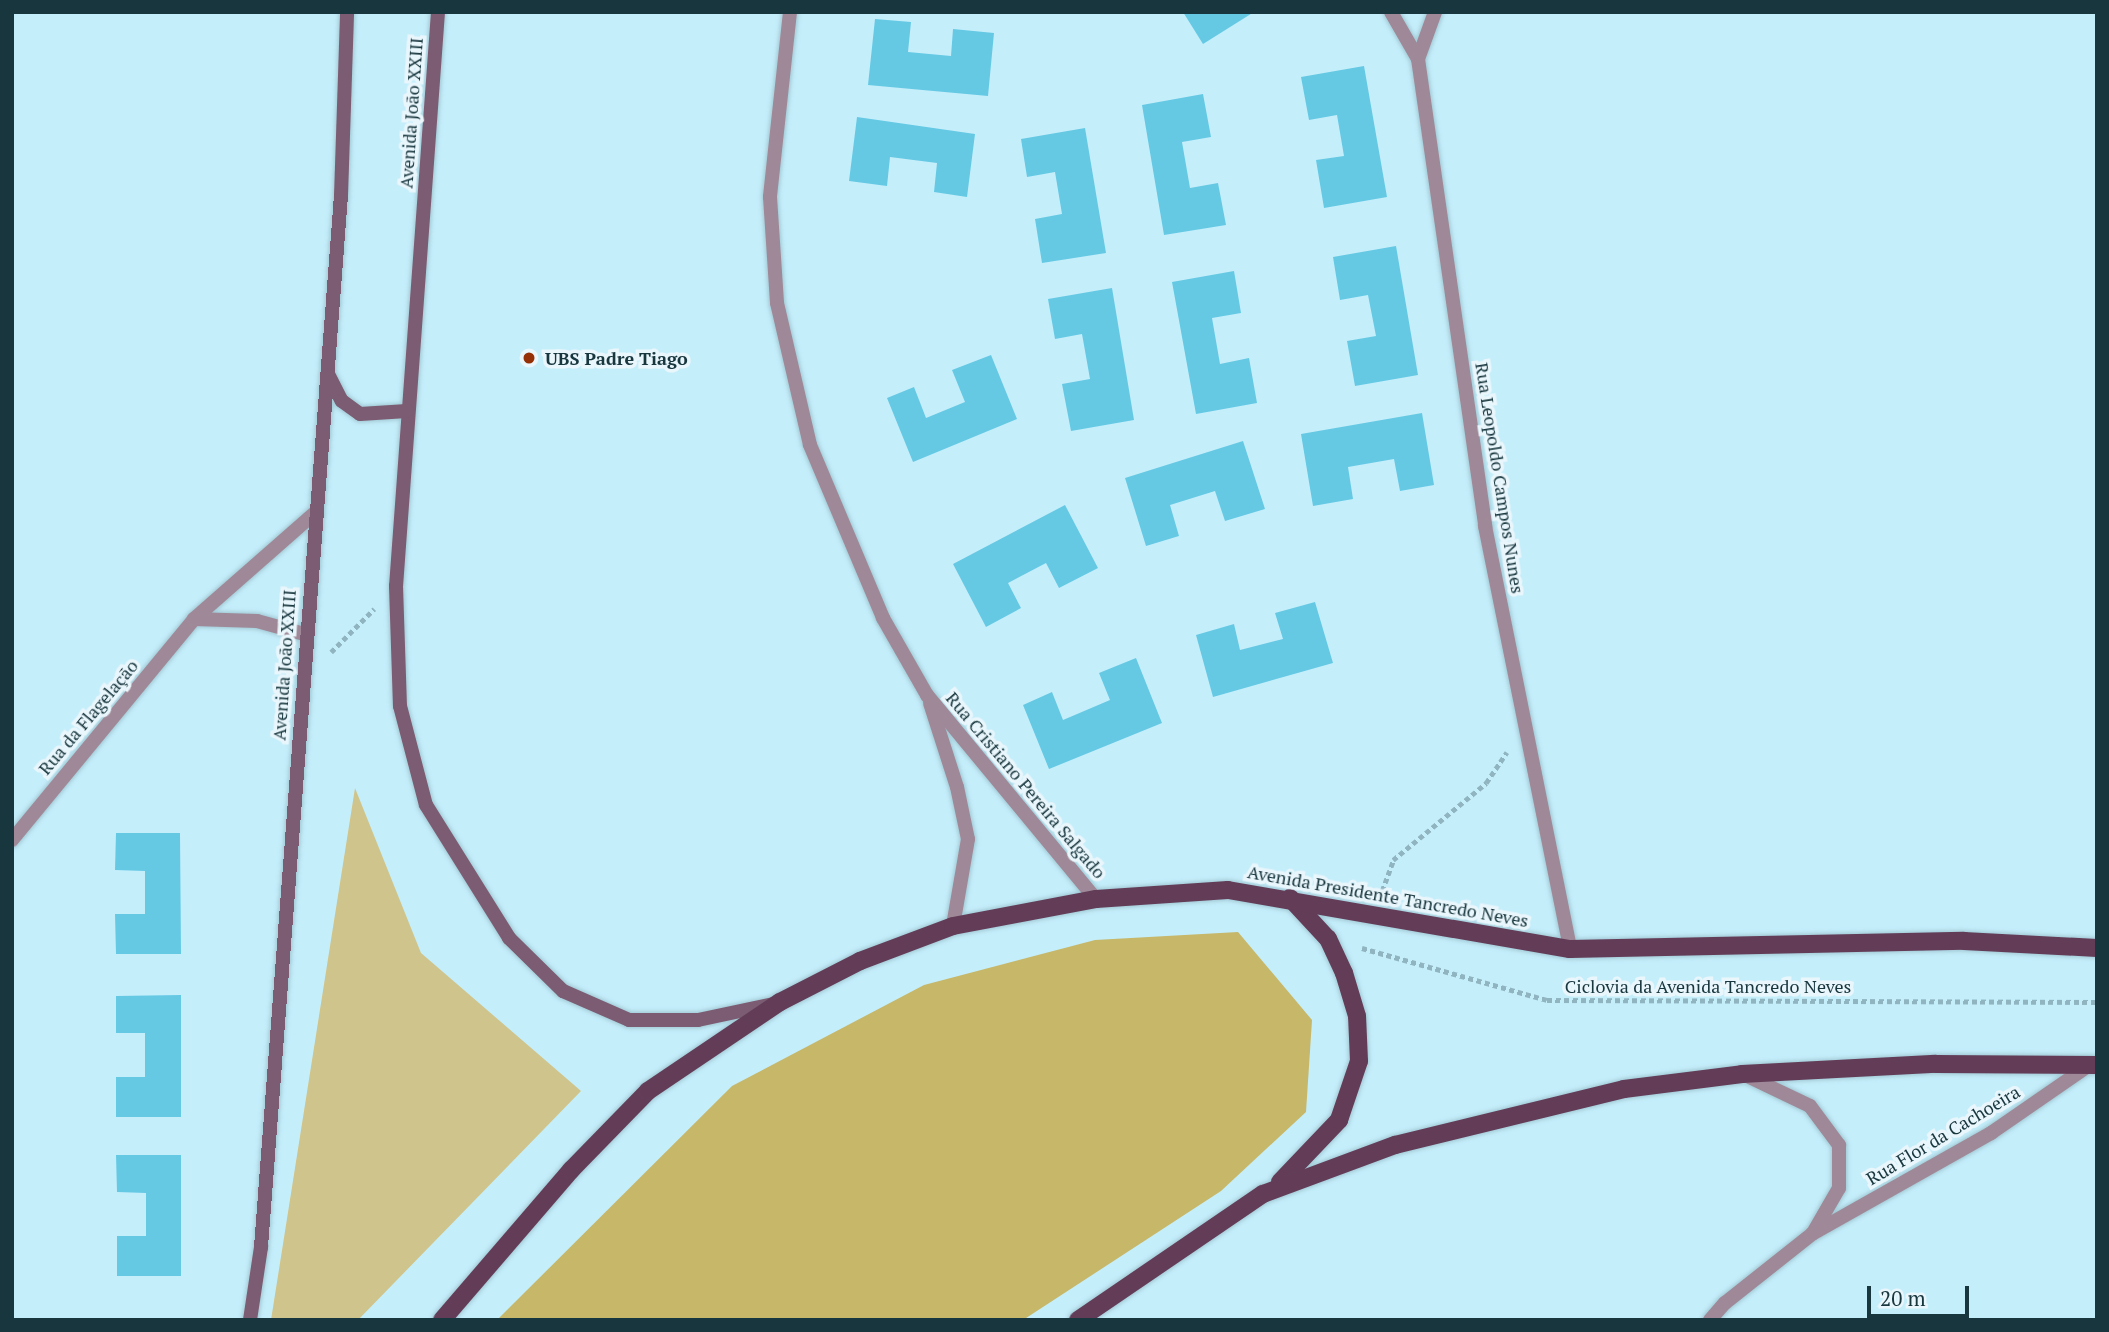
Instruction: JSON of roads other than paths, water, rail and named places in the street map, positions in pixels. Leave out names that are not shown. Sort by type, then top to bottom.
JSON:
[{"type":"main road","name":"Avenida João XXIII","points":[[250,1320],[261,1247],[304,634],[328,375],[341,196],[347,12]]},
{"type":"main road","name":"Avenida João XXIII","points":[[438,12],[396,586],[396,662],[408,749],[426,805],[509,938],[564,990],[629,1020],[698,1020],[780,1002]]},
{"type":"main road","points":[[328,375],[342,401],[360,414],[407,411]]},
{"type":"main road","name":"Avenida Presidente Tancredo Neves","points":[[442,1320],[571,1170],[648,1091],[780,1002],[860,961],[953,926],[1096,899],[1228,890],[1290,898],[1373,917],[1570,949],[1964,942],[2097,948]]},
{"type":"main road","points":[[1078,1320],[1288,1176],[1339,1120],[1359,1061],[1357,1016],[1328,939],[1290,898]]},
{"type":"main road","points":[[1263,1194],[1395,1145],[1624,1089],[1742,1074],[1936,1064],[2094,1065]]},
{"type":"street","name":"Rua Cristiano Pereira Salgado","points":[[790,12],[770,197],[778,303],[810,445],[883,618],[927,695],[1096,899]]},
{"type":"street","points":[[1391,12],[1418,59]]},
{"type":"street","name":"Rua Leopoldo Campos Nunes","points":[[1435,12],[1418,59],[1485,526],[1570,949]]},
{"type":"street","name":"Rua da Flagelação","points":[[12,840],[194,620],[316,512]]},
{"type":"street","points":[[194,620],[257,621],[304,634]]},
{"type":"street","name":"Rua Cristiano Pereira Salgado","points":[[927,695],[957,787],[968,839],[953,926]]},
{"type":"street","name":"Rua Flor da Cachoeira","points":[[1710,1320],[1725,1303],[1812,1234],[1991,1133],[2094,1065]]},
{"type":"street","name":"Rua Flor da Cachoeira","points":[[1742,1074],[1810,1106],[1839,1145],[1839,1188],[1812,1234]]},
{"type":"place","name":"UBS Padre Tiago","points":[[529,358]]}]
